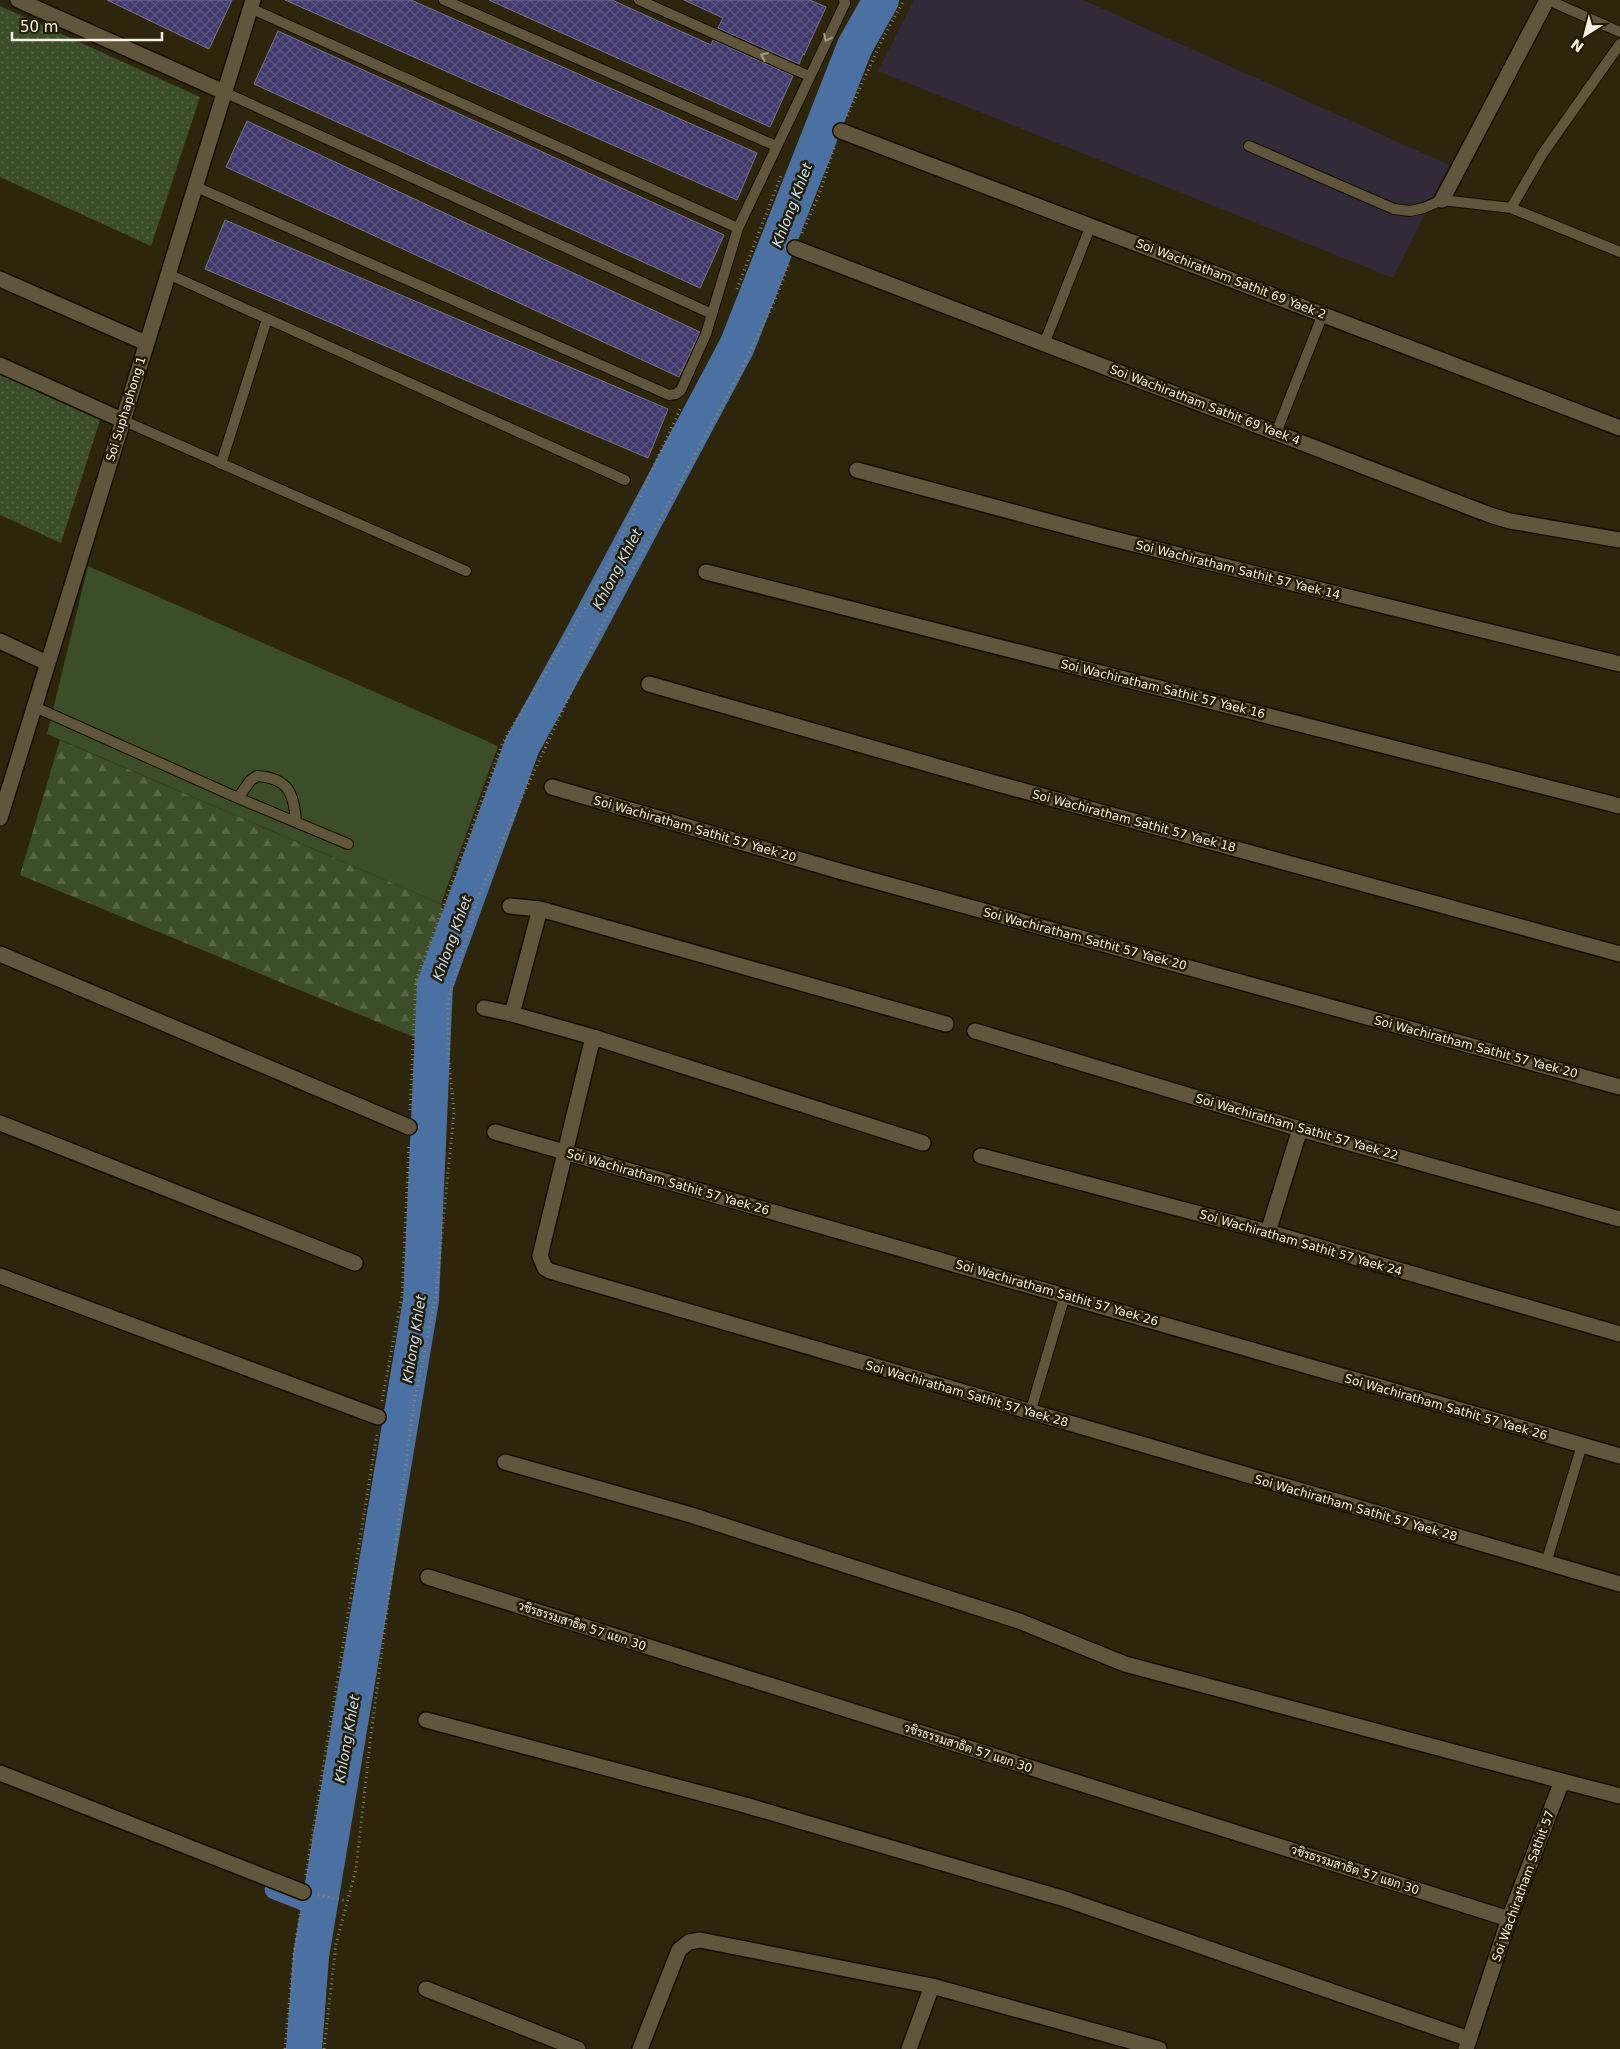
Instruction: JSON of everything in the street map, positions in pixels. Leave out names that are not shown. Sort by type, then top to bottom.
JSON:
[{"type":"street","points":[[1442,200],[1547,0]]},
{"type":"street","points":[[25,1],[224,92]]},
{"type":"street","name":"Soi Suphaphong 1","points":[[0,818],[194,186],[252,4]]},
{"type":"street","name":"Soi Wachiratham Sathit 69 Yaek 2","points":[[841,131],[1620,428]]},
{"type":"street","name":"Soi Wachiratham Sathit 69 Yaek 4","points":[[795,248],[1490,515],[1510,521],[1620,540]]},
{"type":"street","points":[[0,279],[146,343]]},
{"type":"street","points":[[0,365],[122,420]]},
{"type":"street","name":"Soi Wachiratham Sathit 57 Yaek 14","points":[[857,470],[1106,537],[1620,664]]},
{"type":"street","name":"Soi Wachiratham Sathit 57 Yaek 16","points":[[706,572],[1620,806]]},
{"type":"street","points":[[0,641],[47,663]]},
{"type":"street","name":"Soi Wachiratham Sathit 57 Yaek 18","points":[[649,684],[991,782],[1620,954]]},
{"type":"street","name":"Soi Wachiratham Sathit 57 Yaek 20","points":[[552,787],[839,871],[1620,1087]]},
{"type":"street","points":[[510,906],[540,909],[946,1024]]},
{"type":"street","points":[[512,1014],[540,909]]},
{"type":"street","points":[[0,954],[409,1127]]},
{"type":"street","points":[[484,1008],[593,1037],[923,1143]]},
{"type":"street","name":"Soi Wachiratham Sathit 57 Yaek 22","points":[[975,1031],[1300,1129],[1620,1219]]},
{"type":"street","name":"Soi Wachiratham Sathit 57 Yaek 28","points":[[593,1037],[540,1256],[545,1268],[1030,1413],[1620,1584]]},
{"type":"street","points":[[0,1123],[355,1263]]},
{"type":"street","points":[[1268,1232],[1300,1129]]},
{"type":"street","name":"Soi Wachiratham Sathit 57 Yaek 26","points":[[494,1132],[1620,1456]]},
{"type":"street","name":"Soi Wachiratham Sathit 57 Yaek 24","points":[[981,1156],[1268,1232],[1620,1334]]},
{"type":"street","points":[[0,1276],[378,1417]]},
{"type":"street","points":[[505,1462],[691,1515],[1020,1621],[1125,1664],[1620,1796]]},
{"type":"street","name":"วชิรธรรมสาธิต 57 แยก 30","points":[[428,1577],[1508,1919]]},
{"type":"street","points":[[426,1720],[745,1805],[1065,1899],[1468,2044]]},
{"type":"street","points":[[0,1773],[303,1892]]},
{"type":"street","name":"Soi Wachiratham Sathit 57","points":[[1468,2044],[1508,1919],[1562,1781]]},
{"type":"street","points":[[640,2049],[679,1950],[689,1942],[700,1940],[932,1986],[1159,2049]]},
{"type":"street","points":[[909,2049],[932,1986]]},
{"type":"street","points":[[426,1989],[578,2049]]},
{"type":"lane","points":[[444,0],[776,146]]},
{"type":"lane","points":[[639,0],[808,76]]},
{"type":"lane","points":[[194,186],[669,395],[676,394],[681,390],[706,334],[738,228],[808,76],[845,3],[844,0]]},
{"type":"lane","points":[[1547,0],[1620,32]]},
{"type":"lane","points":[[252,4],[738,228]]},
{"type":"lane","points":[[1512,208],[1543,153],[1620,44]]},
{"type":"lane","points":[[224,92],[712,314]]},
{"type":"lane","points":[[1249,146],[1394,209],[1410,211],[1424,208],[1442,200],[1512,208],[1620,252]]},
{"type":"lane","points":[[1044,344],[1091,225]]},
{"type":"lane","points":[[168,274],[625,480]]},
{"type":"lane","points":[[1276,433],[1323,314]]},
{"type":"lane","points":[[221,464],[267,319]]},
{"type":"lane","points":[[122,420],[466,571]]},
{"type":"lane","points":[[35,707],[238,798],[348,844]]},
{"type":"lane","points":[[238,798],[250,781],[257,776],[271,777],[288,788],[294,801],[296,822]]},
{"type":"lane","points":[[1030,1413],[1065,1295]]},
{"type":"lane","points":[[1546,1563],[1582,1445]]},
{"type":"path","points":[[303,1892],[348,1901]]},
{"type":"shaded area","points":[[914,0],[1083,0],[1449,165],[1393,278],[878,71]]},
{"type":"green space","points":[[0,6],[200,97],[151,246],[0,177]]},
{"type":"green space","points":[[0,375],[100,420],[61,543],[0,515]]},
{"type":"green space","points":[[88,566],[498,746],[441,904],[47,734]]},
{"type":"green space","points":[[60,740],[441,904],[448,930],[428,986],[426,1042],[20,875]]},
{"type":"building","points":[[107,0],[232,0],[209,49]]},
{"type":"building","points":[[285,0],[411,0],[757,153],[737,200]]},
{"type":"building","points":[[489,0],[612,0],[711,45],[713,40],[793,76],[770,127]]},
{"type":"building","points":[[684,0],[810,0],[826,7],[799,64],[718,28],[723,18]]},
{"type":"building","points":[[278,31],[724,235],[700,288],[254,84]]},
{"type":"building","points":[[247,121],[700,332],[679,377],[226,167]]},
{"type":"building","points":[[225,220],[668,409],[648,458],[205,269]]},
{"type":"waterway","name":"Khlong Khlet","points":[[304,2049],[311,1956],[421,1300],[435,985],[522,746],[737,346],[855,46],[881,0]]},
{"type":"waterway","points":[[275,1889],[319,1906]]}]
